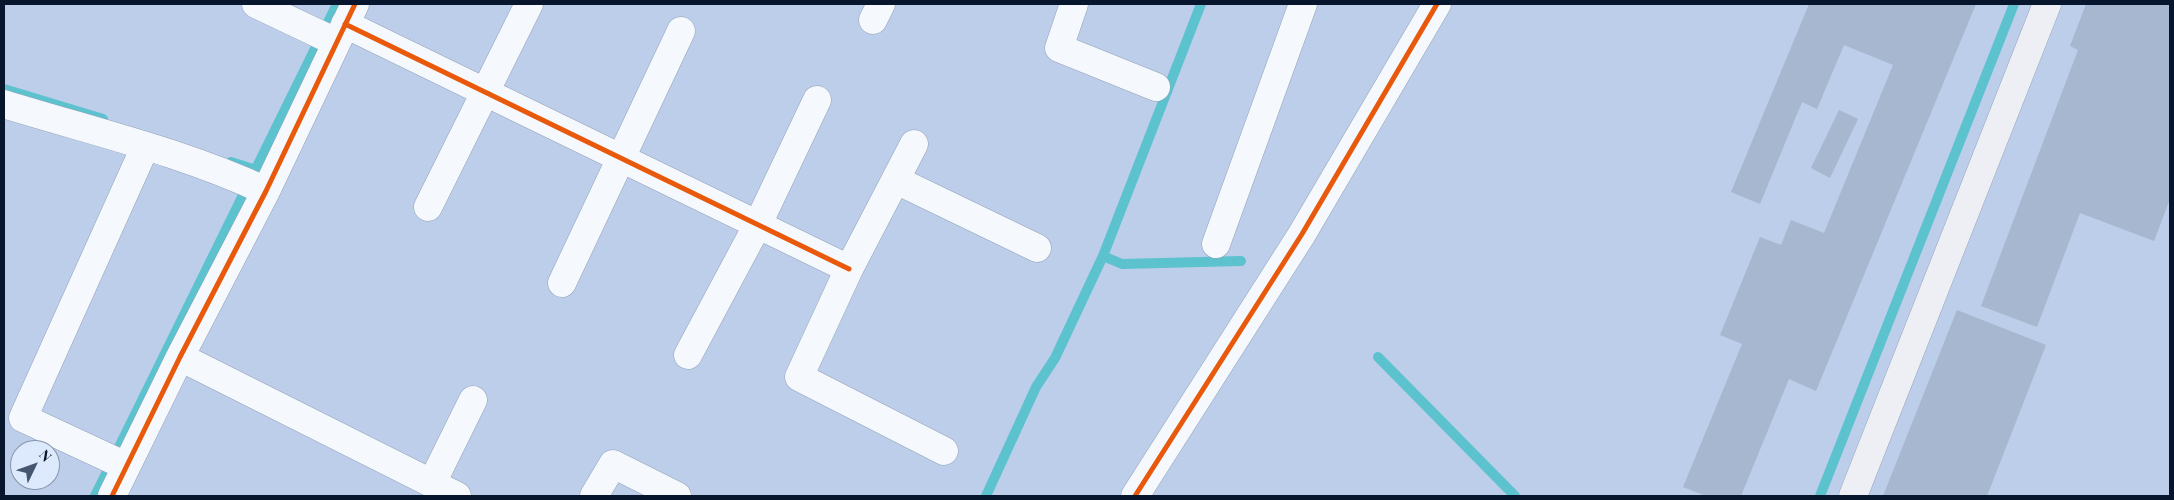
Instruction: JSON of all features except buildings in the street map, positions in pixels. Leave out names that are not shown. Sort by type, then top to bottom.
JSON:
[{"type":"street","points":[[256,4],[336,28],[485,92],[850,269]]},
{"type":"street","points":[[428,207],[529,4]]},
{"type":"street","points":[[1074,4],[1058,48],[1156,87]]},
{"type":"street","points":[[1216,244],[1303,4]]},
{"type":"street","points":[[1135,496],[1302,234],[1437,4]]},
{"type":"street","points":[[1853,496],[2047,4]]},
{"type":"street","points":[[112,496],[117,462],[180,357],[255,186],[336,28]]},
{"type":"street","points":[[562,283],[681,31]]},
{"type":"street","points":[[688,355],[758,224],[817,100]]},
{"type":"street","points":[[4,104],[145,147],[255,186]]},
{"type":"street","points":[[914,144],[850,269],[799,377],[944,451]]},
{"type":"street","points":[[117,462],[23,418],[145,147]]},
{"type":"street","points":[[896,180],[1037,248]]},
{"type":"street","points":[[180,357],[448,492],[474,400]]},
{"type":"street","points":[[594,496],[613,464],[677,496]]},
{"type":"waterway","points":[[95,496],[337,4]]},
{"type":"waterway","points":[[986,496],[1036,387],[1055,358],[1103,256],[1201,4]]},
{"type":"waterway","points":[[1820,496],[2014,4]]},
{"type":"waterway","points":[[4,89],[103,119]]},
{"type":"waterway","points":[[231,162],[256,170]]},
{"type":"waterway","points":[[1103,256],[1122,264],[1241,261]]},
{"type":"waterway","points":[[1378,357],[1515,496]]},
{"type":"cycle path","points":[[112,496],[180,357],[266,191],[355,4]]},
{"type":"cycle path","points":[[1135,496],[1302,234],[1437,4]]},
{"type":"cycle path","points":[[345,24],[849,269]]}]
